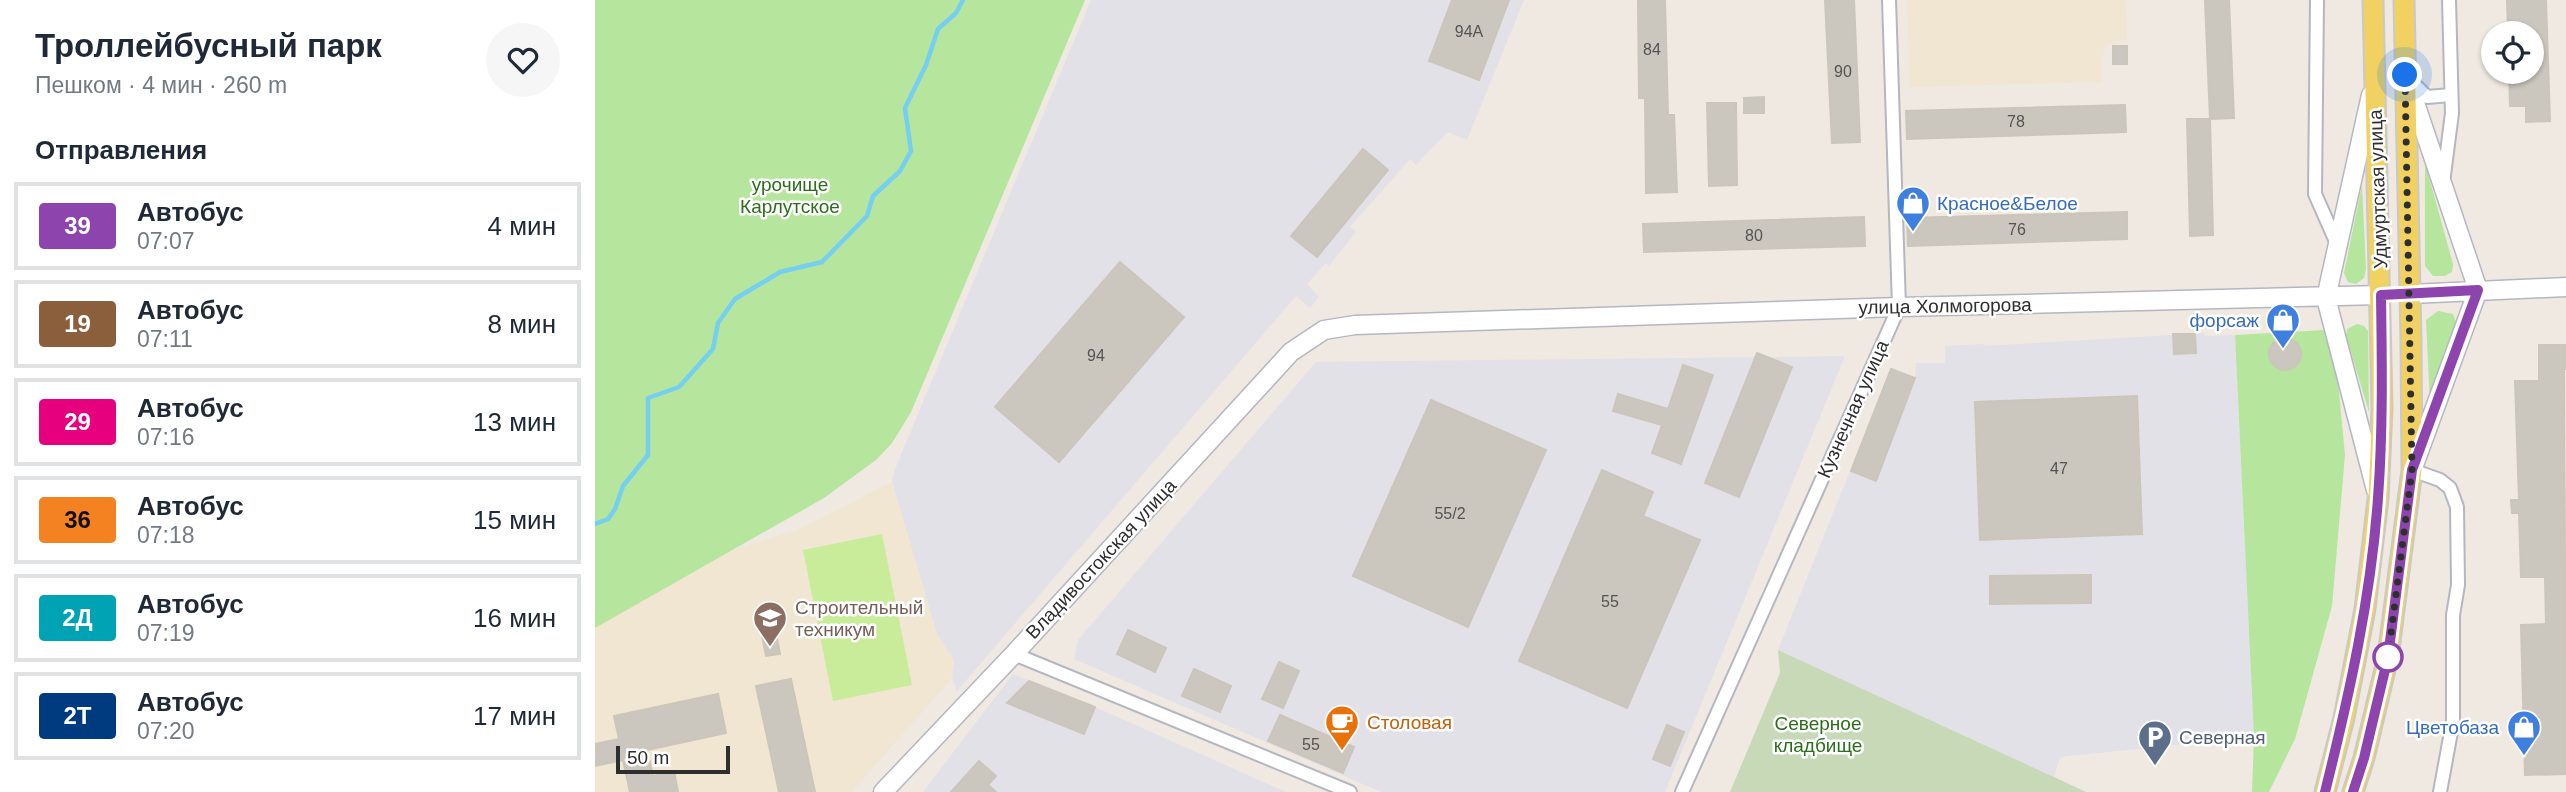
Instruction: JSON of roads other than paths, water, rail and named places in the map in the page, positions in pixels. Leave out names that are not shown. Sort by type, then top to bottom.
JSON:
[{"type":"main road","name":"Удмуртская улица","points":[[2325,792],[2344,718],[2365,609],[2378,499],[2382,408],[2381,295],[2373,0]]},
{"type":"main road","name":"Удмуртская улица","points":[[2353,792],[2364,758],[2388,657],[2412,470],[2404,0]]},
{"type":"main road","name":"улица Холмогорова","points":[[2381,295],[2411,294]]},
{"type":"street","name":"Кузнечная улица","points":[[1682,792],[1899,307],[1889,0]]},
{"type":"street","points":[[2317,0],[2315,194],[2338,246]]},
{"type":"street","points":[[2443,184],[2452,114],[2449,0]]},
{"type":"street","points":[[2405,75],[2427,97],[2451,95]]},
{"type":"street","points":[[2405,75],[2478,290],[2412,470],[2439,480],[2450,488],[2457,507],[2458,585],[2453,615],[2453,721],[2440,792]]},
{"type":"street","points":[[2375,78],[2326,298],[2378,499]]},
{"type":"street","name":"улица Холмогорова","points":[[2411,294],[2566,287]]},
{"type":"street","name":"улица Холмогорова","points":[[1324,330],[1355,325],[1441,321],[2381,295]]},
{"type":"street","name":"Владивостокская улица","points":[[883,792],[1014,654],[1291,352],[1324,330]]},
{"type":"street","points":[[1014,654],[1350,792]]},
{"type":"waterway","points":[[595,524],[608,519],[615,509],[623,486],[648,455],[648,398],[679,387],[713,349],[718,323],[735,299],[780,272],[822,262],[867,216],[873,196],[900,171],[911,151],[905,108],[926,65],[938,29],[956,13],[963,0]]},
{"type":"place","name":"Красное&Белое","points":[[1913,233]]},
{"type":"place","name":"форсаж","points":[[2283,350]]},
{"type":"place","name":"Строительный техникум","points":[[770,648]]},
{"type":"place","name":"Столовая","points":[[1342,752]]},
{"type":"place","name":"Цветобаза","points":[[2524,757]]},
{"type":"place","name":"Северная","points":[[2155,767]]},
{"type":"park label","name":"урочище Карлутское","points":[[790,195]]},
{"type":"park label","name":"Северное кладбище","points":[[1818,734]]}]
